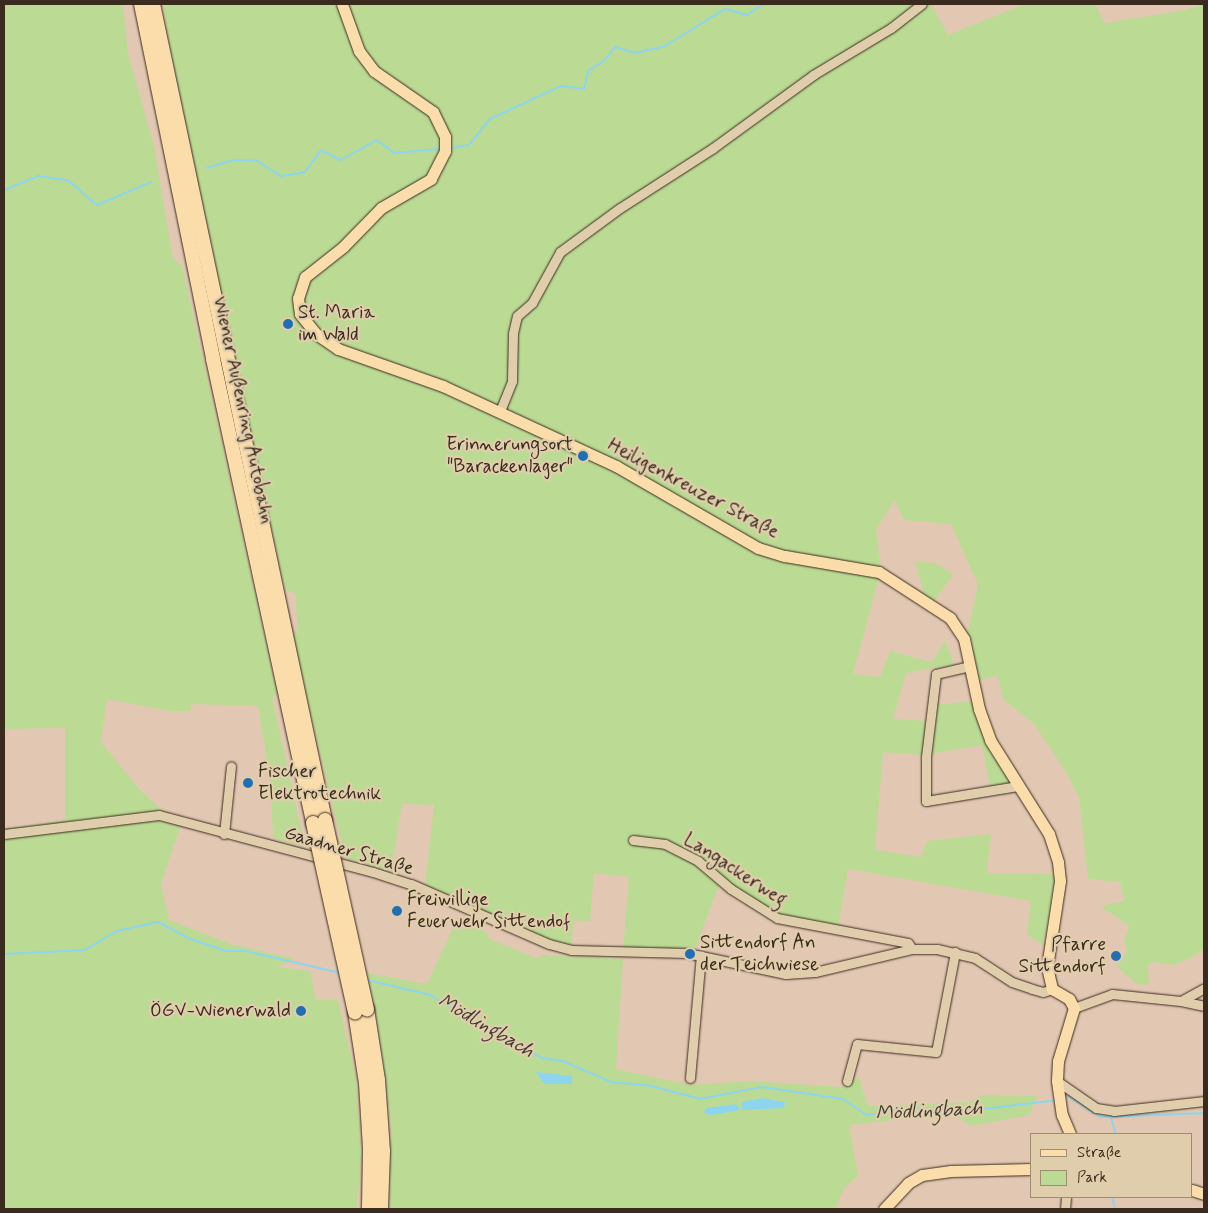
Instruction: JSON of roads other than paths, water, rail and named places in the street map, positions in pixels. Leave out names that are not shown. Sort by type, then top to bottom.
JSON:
[{"type":"highway","name":"Wiener Außenring Autobahn","points":[[141,4],[210,349],[319,822]]},
{"type":"highway","name":"Wiener Außenring Autobahn","points":[[153,4],[319,822]]},
{"type":"highway","points":[[319,822],[378,1080],[383,1151],[381,1209]]},
{"type":"highway","points":[[361,1011],[370,1150],[369,1209]]},
{"type":"main road","name":"Heiligenkreuzer Straße","points":[[342,4],[359,51],[374,71],[433,112],[445,137],[445,151],[431,179],[381,208],[343,246],[305,277],[298,298],[300,314],[316,334],[338,349],[443,386],[500,411],[616,466],[758,548],[814,562],[862,567],[894,579],[950,618],[964,639],[987,733],[1049,834],[1058,862],[1060,881],[1047,956],[1052,989]]},
{"type":"main road","points":[[1052,989],[1069,999],[1074,1008],[1058,1061],[1058,1092],[1070,1133]]},
{"type":"main road","points":[[884,1209],[908,1184],[922,1175],[951,1171],[1030,1169]]},
{"type":"street","points":[[500,411],[512,380],[513,333],[518,316],[532,303],[560,252],[620,208],[713,148],[813,75],[891,28],[922,4]]},
{"type":"street","points":[[970,666],[936,674],[926,757],[926,802],[1018,786]]},
{"type":"street","points":[[224,834],[231,766]]},
{"type":"street","name":"Gaadner Straße","points":[[4,834],[149,815],[181,820],[224,834],[373,872],[411,884],[549,944],[599,953],[701,955],[786,974],[815,972],[910,946],[955,952],[975,958],[1012,982],[1044,992],[1052,989]]},
{"type":"street","name":"Langackerweg","points":[[633,840],[665,844],[698,861],[731,888],[777,918],[910,946]]},
{"type":"street","points":[[847,1081],[857,1044],[936,1052],[955,952]]},
{"type":"street","points":[[690,1078],[701,955]]},
{"type":"street","points":[[1181,1001],[1204,988]]},
{"type":"street","points":[[1074,1008],[1112,994],[1181,1001],[1204,1006]]},
{"type":"street","points":[[1058,1092],[1096,1108],[1105,1109],[1204,1101]]},
{"type":"water","points":[[536,1072],[572,1076],[572,1084],[544,1084]]},
{"type":"water","points":[[762,1098],[785,1102],[784,1108],[742,1110],[741,1102]]},
{"type":"water","points":[[736,1104],[740,1110],[711,1115],[704,1113],[706,1108]]},
{"type":"waterway","points":[[453,148],[469,145],[490,119],[561,86],[584,89],[588,71],[604,61],[615,47],[635,53],[665,46],[725,9],[747,15],[763,4]]},
{"type":"waterway","points":[[207,168],[234,160],[257,161],[281,176],[305,172],[321,150],[341,160],[377,140],[394,153],[438,149]]},
{"type":"waterway","points":[[4,190],[38,176],[68,180],[97,205],[151,182]]},
{"type":"waterway","name":"Mödlingbach","points":[[4,954],[85,950],[117,931],[158,922],[188,938],[226,951],[245,951],[340,973]]},
{"type":"waterway","name":"Mödlingbach","points":[[367,980],[430,995],[542,1058],[563,1061],[611,1082],[647,1085],[700,1099],[762,1087],[843,1099],[867,1115],[917,1108],[983,1109],[1057,1100]]},
{"type":"waterway","name":"Mödlingbach","points":[[1064,1098],[1068,1096],[1100,1117],[1204,1113]]},
{"type":"waterway","points":[[1111,1118],[1116,1133]]},
{"type":"waterway","points":[[1112,1198],[1115,1209]]},
{"type":"place","name":"St. Maria im Wald","points":[[288,324]]},
{"type":"place","name":"Erinnerungsort \"Barackenlager\"","points":[[583,456]]},
{"type":"place","name":"Fischer Elektrotechnik","points":[[248,783]]},
{"type":"place","name":"Freiwillige Feuerwehr Sittendof","points":[[397,911]]},
{"type":"place","name":"Sittendorf An der Teichwiese","points":[[690,954]]},
{"type":"place","name":"Pfarre Sittendorf","points":[[1116,956]]},
{"type":"place","name":"ÖGV-Wienerwald","points":[[301,1011]]}]
